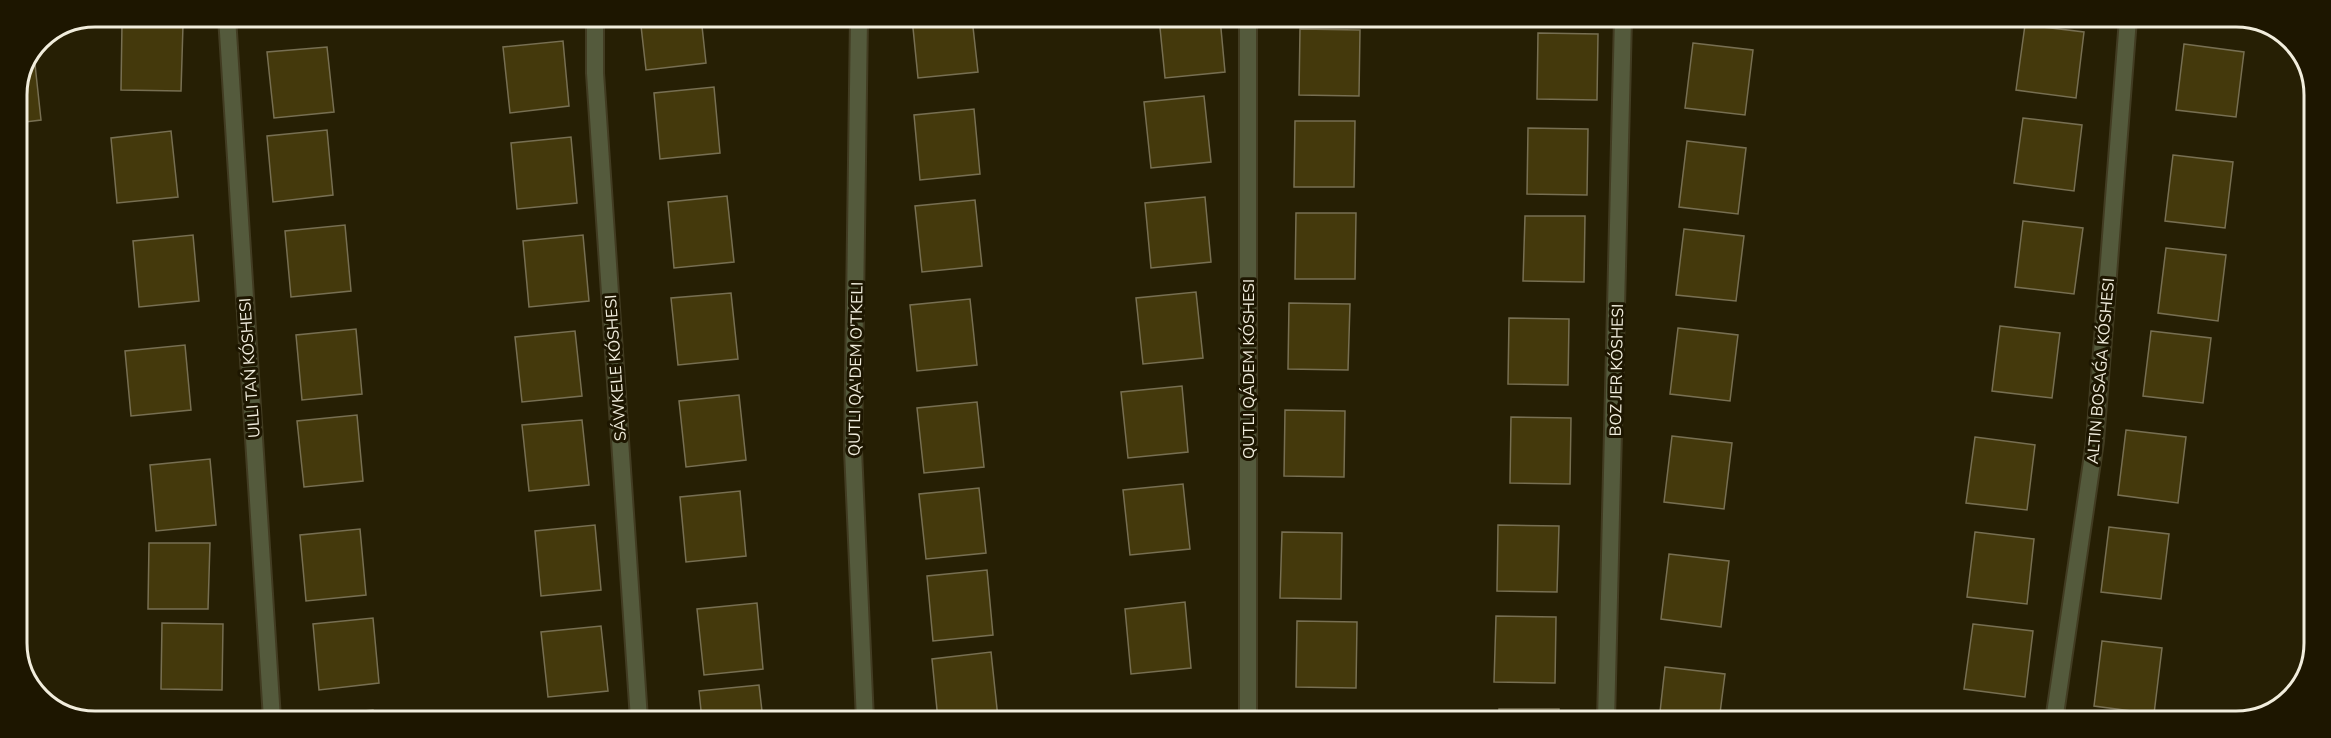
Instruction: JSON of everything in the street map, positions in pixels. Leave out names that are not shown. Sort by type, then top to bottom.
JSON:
[{"type":"street","points":[[228,27],[271,711]]},
{"type":"street","name":"SÁWKELE KÓSHESI","points":[[595,27],[595,73],[638,711]]},
{"type":"street","name":"QUTLI QA'DEM O'TKELI","points":[[859,27],[854,450],[865,711]]},
{"type":"street","points":[[1248,27],[1248,711]]},
{"type":"street","name":"BOZ JER KÓSHESI","points":[[1606,711],[1623,27]]},
{"type":"street","points":[[2055,711],[2095,441],[2127,27]]},
{"type":"building","points":[[122,27],[183,27],[181,91],[121,90]]},
{"type":"building","points":[[641,27],[702,27],[706,63],[646,70]]},
{"type":"building","points":[[913,27],[973,27],[978,72],[918,78]]},
{"type":"building","points":[[1160,27],[1221,27],[1225,72],[1165,78]]},
{"type":"building","points":[[2025,27],[2084,32],[2076,98],[2016,90]]},
{"type":"building","points":[[1300,29],[1360,30],[1359,96],[1299,95]]},
{"type":"building","points":[[1538,33],[1598,34],[1597,100],[1537,99]]},
{"type":"building","points":[[563,41],[569,106],[510,113],[503,47]]},
{"type":"building","points":[[1693,43],[1753,50],[1745,115],[1685,108]]},
{"type":"building","points":[[2184,44],[2244,52],[2236,117],[2176,110]]},
{"type":"building","points":[[327,47],[334,112],[274,118],[267,52]]},
{"type":"building","points":[[35,64],[41,120],[27,122],[28,82]]},
{"type":"building","points":[[714,87],[720,153],[660,159],[654,93]]},
{"type":"building","points":[[1204,96],[1211,162],[1151,168],[1144,102]]},
{"type":"building","points":[[974,109],[980,174],[920,180],[914,115]]},
{"type":"building","points":[[2023,118],[2082,125],[2074,191],[2014,183]]},
{"type":"building","points":[[1295,121],[1355,121],[1354,187],[1294,187]]},
{"type":"building","points":[[1528,128],[1588,129],[1587,195],[1527,194]]},
{"type":"building","points":[[327,130],[333,195],[273,202],[267,136]]},
{"type":"building","points":[[171,131],[178,197],[117,203],[111,138]]},
{"type":"building","points":[[571,137],[577,203],[517,209],[511,143]]},
{"type":"building","points":[[1687,141],[1746,148],[1738,214],[1679,207]]},
{"type":"building","points":[[2173,155],[2233,162],[2225,228],[2165,221]]},
{"type":"building","points":[[727,196],[734,262],[674,268],[668,202]]},
{"type":"building","points":[[1205,197],[1211,262],[1151,268],[1145,203]]},
{"type":"building","points":[[975,200],[982,266],[922,272],[915,206]]},
{"type":"building","points":[[1296,213],[1356,213],[1355,279],[1295,279]]},
{"type":"building","points":[[1525,216],[1585,216],[1584,282],[1523,281]]},
{"type":"building","points":[[2023,221],[2083,228],[2074,294],[2015,287]]},
{"type":"building","points":[[345,225],[351,291],[291,297],[285,231]]},
{"type":"building","points":[[1684,229],[1744,236],[1736,301],[1676,295]]},
{"type":"building","points":[[193,235],[199,301],[139,307],[133,241]]},
{"type":"building","points":[[583,235],[589,301],[529,307],[523,241]]},
{"type":"building","points":[[2166,248],[2226,255],[2218,321],[2158,313]]},
{"type":"building","points":[[1196,292],[1203,358],[1143,364],[1136,298]]},
{"type":"building","points":[[731,293],[738,359],[678,365],[671,298]]},
{"type":"building","points":[[970,299],[977,365],[917,371],[910,305]]},
{"type":"building","points":[[1289,303],[1350,304],[1348,370],[1288,369]]},
{"type":"building","points":[[1509,318],[1569,319],[1568,385],[1508,384]]},
{"type":"building","points":[[2000,326],[2060,333],[2052,398],[1992,391]]},
{"type":"building","points":[[1678,328],[1738,335],[1730,401],[1670,394]]},
{"type":"building","points":[[356,329],[362,394],[302,400],[296,335]]},
{"type":"building","points":[[575,331],[582,396],[522,402],[515,337]]},
{"type":"building","points":[[2151,331],[2211,338],[2203,403],[2143,396]]},
{"type":"building","points":[[185,345],[191,410],[131,416],[125,351]]},
{"type":"building","points":[[1182,386],[1188,452],[1128,458],[1121,392]]},
{"type":"building","points":[[739,395],[746,460],[686,467],[679,401]]},
{"type":"building","points":[[977,402],[984,467],[924,473],[917,408]]},
{"type":"building","points":[[1285,410],[1345,411],[1344,477],[1284,476]]},
{"type":"building","points":[[357,415],[363,481],[304,487],[297,421]]},
{"type":"building","points":[[1511,417],[1571,418],[1570,484],[1510,483]]},
{"type":"building","points":[[582,420],[589,485],[529,491],[522,425]]},
{"type":"building","points":[[2126,430],[2186,437],[2178,503],[2118,495]]},
{"type":"building","points":[[1672,436],[1732,443],[1724,509],[1664,502]]},
{"type":"building","points":[[1975,437],[2035,445],[2027,510],[1966,503]]},
{"type":"building","points":[[210,459],[216,525],[156,531],[150,465]]},
{"type":"building","points":[[1183,484],[1190,549],[1130,555],[1123,490]]},
{"type":"building","points":[[979,488],[986,553],[926,559],[919,494]]},
{"type":"building","points":[[740,491],[746,556],[686,562],[680,497]]},
{"type":"building","points":[[595,525],[601,590],[541,596],[535,531]]},
{"type":"building","points":[[1498,525],[1559,526],[1557,592],[1497,591]]},
{"type":"building","points":[[2109,527],[2169,534],[2161,599],[2101,592]]},
{"type":"building","points":[[360,529],[366,595],[306,601],[300,535]]},
{"type":"building","points":[[1282,532],[1342,533],[1341,599],[1280,598]]},
{"type":"building","points":[[1975,532],[2034,539],[2027,604],[1967,597]]},
{"type":"building","points":[[149,543],[210,543],[208,609],[148,609]]},
{"type":"building","points":[[1669,554],[1729,561],[1721,627],[1661,619]]},
{"type":"building","points":[[987,570],[993,635],[933,641],[927,576]]},
{"type":"building","points":[[1185,602],[1191,668],[1131,674],[1125,609]]},
{"type":"building","points":[[757,603],[763,669],[704,675],[697,609]]},
{"type":"building","points":[[1496,616],[1556,617],[1555,683],[1494,682]]},
{"type":"building","points":[[373,618],[379,683],[319,690],[313,624]]},
{"type":"building","points":[[1297,621],[1357,622],[1356,688],[1296,687]]},
{"type":"building","points":[[162,623],[223,624],[222,690],[161,689]]},
{"type":"building","points":[[1973,624],[2033,631],[2025,697],[1964,689]]},
{"type":"building","points":[[601,626],[608,691],[548,697],[541,632]]},
{"type":"building","points":[[2102,641],[2162,648],[2154,711],[2132,711],[2094,706]]},
{"type":"building","points":[[991,652],[997,711],[937,711],[932,659]]},
{"type":"building","points":[[1665,667],[1725,674],[1720,711],[1660,711]]},
{"type":"building","points":[[759,685],[762,711],[701,711],[699,691]]},
{"type":"building","points":[[1499,709],[1559,709],[1559,711],[1499,711]]}]
